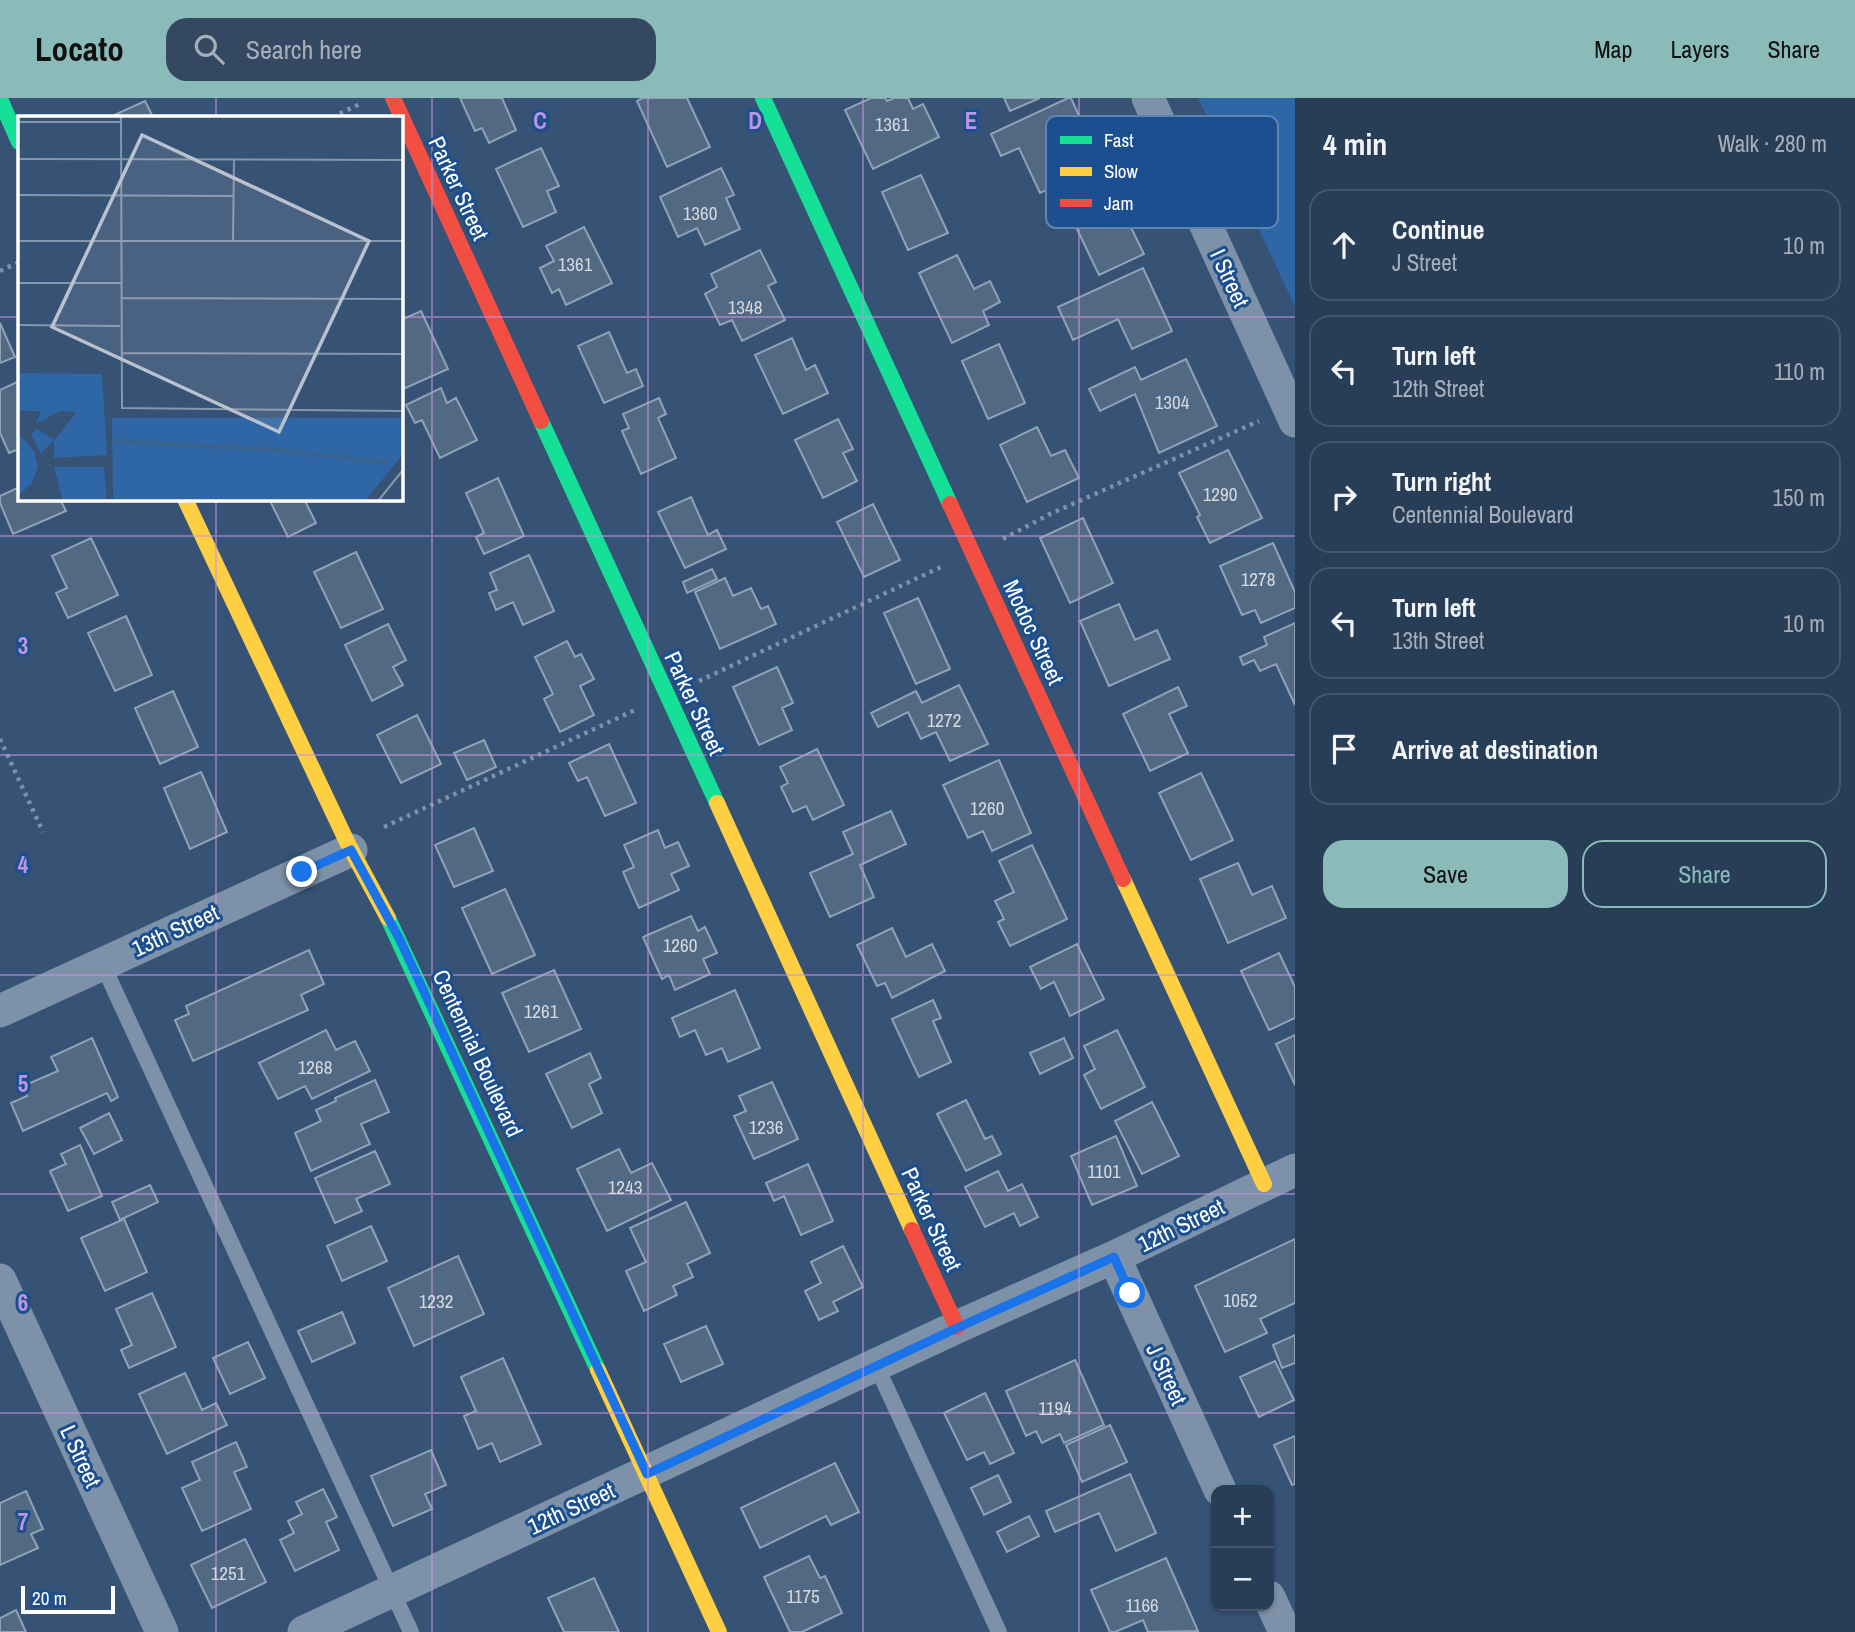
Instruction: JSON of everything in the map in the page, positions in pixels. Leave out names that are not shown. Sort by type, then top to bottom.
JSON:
[{"type":"street","name":"Parker Street","points":[[393,98],[401,116]]},
{"type":"street","name":"Modoc Street","points":[[763,98],[1264,1184]]},
{"type":"street","name":"I Street","points":[[1148,98],[1156,116]]},
{"type":"street","points":[[0,99],[18,140]]},
{"type":"street","name":"Parker Street","points":[[402,118],[957,1328]]},
{"type":"street","name":"I Street","points":[[1207,228],[1292,414]]},
{"type":"street","name":"Centennial Boulevard","points":[[185,500],[351,850],[400,940],[719,1632]]},
{"type":"street","name":"13th Street","points":[[0,1011],[351,850]]},
{"type":"street","name":"12th Street","points":[[304,1632],[1114,1257],[1295,1170]]},
{"type":"street","name":"J Street","points":[[1114,1257],[1218,1485]]},
{"type":"street","name":"L Street","points":[[0,1280],[162,1632]]},
{"type":"street","points":[[1274,1608],[1285,1632]]},
{"type":"lane","points":[[102,963],[411,1632]]},
{"type":"lane","points":[[876,1365],[999,1632]]},
{"type":"path","points":[[334,116],[364,103]]},
{"type":"path","points":[[0,271],[18,262]]},
{"type":"path","points":[[384,827],[973,553],[1050,514],[1292,414]]},
{"type":"path","points":[[0,739],[43,832]]},
{"type":"shaded area","points":[[1198,98],[1295,98],[1295,307],[1258,228],[1278,228],[1278,116],[1206,116]]},
{"type":"building","points":[[460,98],[502,98],[516,130],[489,143],[482,128],[475,131]]},
{"type":"building","points":[[643,98],[687,98],[710,147],[667,167],[637,101]]},
{"type":"building","points":[[871,98],[885,98],[887,101],[908,98],[913,109],[923,104],[939,137],[873,169],[845,110]]},
{"type":"building","points":[[1004,98],[1040,98],[1010,111]]},
{"type":"building","points":[[1068,98],[1071,98],[1079,116],[1046,116],[1046,190],[1040,193],[1019,148],[1001,156],[991,134]]},
{"type":"building","points":[[145,101],[152,116],[112,116]]},
{"type":"building","points":[[541,148],[559,186],[547,191],[556,212],[523,227],[496,169]]},
{"type":"building","points":[[721,168],[734,195],[726,198],[740,229],[705,245],[697,228],[678,237],[660,197]]},
{"type":"building","points":[[921,175],[948,233],[908,250],[882,192]]},
{"type":"building","points":[[584,227],[612,283],[566,305],[559,289],[552,293],[540,268],[554,261],[546,246]]},
{"type":"building","points":[[1076,228],[1131,228],[1144,254],[1099,275]]},
{"type":"building","points":[[760,250],[776,282],[768,286],[785,320],[742,341],[732,320],[720,325],[705,294],[717,287],[711,274]]},
{"type":"building","points":[[957,255],[974,289],[990,281],[1000,302],[983,311],[989,325],[952,343],[919,273]]},
{"type":"building","points":[[1143,268],[1172,331],[1132,349],[1118,319],[1073,340],[1058,307]]},
{"type":"building","points":[[421,311],[448,369],[402,390],[402,320]]},
{"type":"building","points":[[0,323],[15,357],[0,363]]},
{"type":"building","points":[[609,332],[627,373],[636,369],[643,386],[604,403],[578,346]]},
{"type":"building","points":[[792,338],[806,370],[815,365],[828,393],[783,414],[755,355]]},
{"type":"building","points":[[999,344],[1025,403],[988,419],[962,361]]},
{"type":"building","points":[[1186,359],[1217,426],[1159,453],[1135,394],[1100,411],[1089,389],[1135,367],[1141,380]]},
{"type":"building","points":[[18,381],[18,449],[9,453],[0,433],[0,390]]},
{"type":"building","points":[[441,388],[447,403],[456,398],[477,440],[440,458],[422,420],[415,423],[406,405]]},
{"type":"building","points":[[659,398],[666,414],[658,418],[676,458],[641,474],[622,431],[629,428],[623,414]]},
{"type":"building","points":[[838,419],[853,449],[843,453],[857,481],[823,498],[795,440]]},
{"type":"building","points":[[1037,427],[1051,456],[1065,450],[1079,478],[1027,502],[1000,445]]},
{"type":"building","points":[[1228,450],[1262,518],[1210,543],[1197,517],[1200,515],[1179,473]]},
{"type":"building","points":[[498,478],[524,536],[484,554],[476,537],[484,533],[466,493]]},
{"type":"building","points":[[18,487],[18,500],[60,500],[66,511],[13,534],[0,503],[0,496]]},
{"type":"building","points":[[691,497],[708,535],[717,530],[726,549],[685,568],[658,512]]},
{"type":"building","points":[[270,500],[304,500],[316,523],[288,537]]},
{"type":"building","points":[[873,504],[900,560],[864,577],[837,522]]},
{"type":"building","points":[[1083,518],[1113,583],[1070,603],[1040,538]]},
{"type":"building","points":[[91,538],[118,595],[68,618],[56,593],[67,588],[52,556]]},
{"type":"building","points":[[1273,543],[1295,592],[1295,608],[1261,623],[1255,610],[1242,615],[1220,566]]},
{"type":"building","points":[[356,552],[383,609],[341,628],[314,572]]},
{"type":"building","points":[[529,555],[554,611],[523,625],[513,602],[496,610],[489,593],[497,590],[490,573]]},
{"type":"building","points":[[712,569],[717,579],[687,593],[683,582]]},
{"type":"building","points":[[725,578],[733,596],[751,588],[761,609],[768,606],[776,624],[720,649],[695,592]]},
{"type":"building","points":[[918,598],[950,669],[916,684],[884,613]]},
{"type":"building","points":[[1119,604],[1135,640],[1157,630],[1170,659],[1109,686],[1080,621]]},
{"type":"building","points":[[126,616],[152,675],[115,691],[88,633]]},
{"type":"building","points":[[1295,623],[1295,705],[1276,664],[1260,671],[1254,660],[1243,665],[1240,657],[1267,645],[1264,637]]},
{"type":"building","points":[[388,624],[406,660],[393,667],[403,685],[372,701],[345,645]]},
{"type":"building","points":[[567,641],[575,657],[581,654],[594,679],[580,686],[594,715],[560,732],[544,699],[553,694],[535,657]]},
{"type":"building","points":[[777,667],[793,703],[782,708],[792,730],[759,745],[733,687]]},
{"type":"building","points":[[959,685],[988,744],[950,761],[936,732],[921,739],[908,712],[878,727],[871,713],[916,691],[922,703]]},
{"type":"building","points":[[1178,687],[1187,706],[1169,714],[1188,753],[1150,771],[1123,714]]},
{"type":"building","points":[[173,691],[198,747],[160,764],[135,708]]},
{"type":"building","points":[[417,715],[441,764],[401,783],[377,735]]},
{"type":"building","points":[[484,740],[496,767],[467,780],[454,753]]},
{"type":"building","points":[[609,744],[636,803],[605,816],[587,777],[578,781],[569,763]]},
{"type":"building","points":[[817,749],[844,805],[813,820],[806,806],[793,812],[781,787],[788,783],[780,767]]},
{"type":"building","points":[[999,760],[1031,833],[992,851],[983,831],[968,838],[943,785]]},
{"type":"building","points":[[201,772],[227,832],[190,849],[164,788]]},
{"type":"building","points":[[1201,773],[1233,840],[1191,860],[1159,793]]},
{"type":"building","points":[[891,811],[906,844],[860,865],[874,897],[830,917],[810,873],[853,854],[843,832]]},
{"type":"building","points":[[474,828],[493,871],[454,887],[435,845]]},
{"type":"building","points":[[658,830],[665,848],[678,842],[689,866],[671,874],[679,890],[639,908],[623,872],[634,867],[624,845]]},
{"type":"building","points":[[1032,845],[1067,919],[1010,946],[998,922],[1004,919],[995,901],[1014,892],[999,861]]},
{"type":"building","points":[[1238,863],[1252,895],[1272,886],[1286,918],[1228,943],[1200,879]]},
{"type":"building","points":[[505,889],[535,955],[492,974],[462,908]]},
{"type":"building","points":[[691,916],[698,931],[705,927],[717,953],[703,959],[710,974],[675,990],[669,975],[662,979],[643,937]]},
{"type":"building","points":[[892,928],[906,957],[932,944],[945,971],[892,998],[885,983],[877,986],[857,945]]},
{"type":"building","points":[[1077,944],[1104,999],[1070,1016],[1054,982],[1041,989],[1030,967]]},
{"type":"building","points":[[309,950],[324,984],[301,995],[308,1010],[193,1061],[175,1020],[189,1014],[186,1006]]},
{"type":"building","points":[[1279,953],[1295,987],[1295,1018],[1269,1030],[1241,971]]},
{"type":"building","points":[[554,970],[581,1029],[529,1052],[502,993]]},
{"type":"building","points":[[735,990],[760,1048],[728,1062],[722,1048],[706,1055],[695,1030],[680,1037],[672,1018]]},
{"type":"building","points":[[933,1000],[941,1018],[933,1021],[951,1062],[919,1077],[892,1019]]},
{"type":"building","points":[[326,1030],[336,1050],[355,1041],[370,1071],[312,1099],[305,1086],[278,1099],[259,1063]]},
{"type":"building","points":[[1117,1030],[1145,1087],[1101,1109],[1084,1075],[1095,1069],[1084,1046]]},
{"type":"building","points":[[1295,1035],[1295,1085],[1276,1044]]},
{"type":"building","points":[[92,1038],[118,1097],[111,1101],[107,1093],[23,1131],[11,1103],[27,1096],[23,1086],[58,1071],[51,1057]]},
{"type":"building","points":[[1064,1038],[1073,1058],[1040,1074],[1030,1053]]},
{"type":"building","points":[[590,1053],[601,1078],[589,1084],[602,1113],[572,1128],[546,1074]]},
{"type":"building","points":[[375,1080],[389,1112],[361,1124],[370,1144],[311,1171],[295,1133],[321,1121],[316,1110]]},
{"type":"building","points":[[772,1082],[798,1139],[754,1159],[734,1116],[746,1111],[739,1096]]},
{"type":"building","points":[[966,1100],[985,1139],[992,1136],[1001,1154],[966,1171],[937,1114]]},
{"type":"building","points":[[1152,1102],[1179,1156],[1142,1174],[1115,1121]]},
{"type":"building","points":[[109,1113],[122,1140],[94,1154],[80,1128]]},
{"type":"building","points":[[1116,1136],[1137,1186],[1092,1205],[1071,1156]]},
{"type":"building","points":[[80,1145],[102,1196],[68,1211],[50,1171],[66,1164],[61,1154]]},
{"type":"building","points":[[619,1149],[631,1173],[652,1163],[671,1200],[607,1231],[577,1169]]},
{"type":"building","points":[[375,1151],[390,1184],[356,1199],[362,1211],[335,1223],[315,1178]]},
{"type":"building","points":[[808,1164],[833,1221],[801,1235],[784,1196],[774,1201],[766,1183]]},
{"type":"building","points":[[998,1171],[1008,1191],[1022,1184],[1038,1217],[1020,1226],[1014,1213],[985,1227],[965,1187]]},
{"type":"building","points":[[150,1185],[158,1202],[120,1220],[112,1202]]},
{"type":"building","points":[[686,1202],[710,1253],[687,1264],[693,1277],[673,1286],[677,1295],[644,1311],[626,1271],[646,1262],[630,1228]]},
{"type":"building","points":[[124,1219],[147,1272],[105,1291],[81,1238]]},
{"type":"building","points":[[371,1226],[387,1261],[342,1281],[327,1246]]},
{"type":"building","points":[[1295,1239],[1295,1303],[1260,1319],[1267,1333],[1225,1352],[1195,1286]]},
{"type":"building","points":[[843,1246],[863,1287],[833,1302],[838,1311],[819,1320],[805,1291],[821,1283],[811,1262]]},
{"type":"building","points":[[458,1256],[484,1314],[414,1346],[388,1288]]},
{"type":"building","points":[[152,1293],[176,1347],[129,1368],[121,1350],[132,1345],[116,1309]]},
{"type":"building","points":[[342,1312],[355,1343],[312,1362],[298,1331]]},
{"type":"building","points":[[706,1326],[723,1364],[681,1382],[664,1344]]},
{"type":"building","points":[[1295,1335],[1295,1363],[1282,1368],[1273,1345]]},
{"type":"building","points":[[248,1342],[265,1378],[230,1394],[213,1358]]},
{"type":"building","points":[[503,1358],[541,1444],[500,1462],[492,1443],[478,1449],[464,1416],[476,1411],[461,1377]]},
{"type":"building","points":[[1075,1360],[1104,1425],[1064,1443],[1060,1434],[1042,1443],[1036,1431],[1026,1436],[1006,1391]]},
{"type":"building","points":[[1275,1361],[1294,1400],[1259,1417],[1240,1377]]},
{"type":"building","points":[[185,1373],[202,1410],[216,1403],[227,1425],[167,1454],[139,1394]]},
{"type":"building","points":[[985,1393],[1014,1453],[990,1464],[984,1452],[967,1460],[944,1413]]},
{"type":"building","points":[[1110,1425],[1127,1462],[1082,1482],[1066,1445]]},
{"type":"building","points":[[1295,1436],[1295,1484],[1292,1485],[1274,1445]]},
{"type":"building","points":[[236,1442],[247,1467],[234,1472],[251,1509],[202,1531],[182,1488],[200,1480],[192,1462]]},
{"type":"building","points":[[431,1450],[446,1485],[425,1494],[432,1509],[393,1526],[371,1476]]},
{"type":"building","points":[[835,1463],[859,1512],[831,1525],[826,1516],[760,1548],[741,1508]]},
{"type":"building","points":[[1130,1474],[1156,1533],[1116,1551],[1099,1513],[1055,1532],[1046,1511]]},
{"type":"building","points":[[998,1475],[1011,1502],[984,1515],[971,1488]]},
{"type":"building","points":[[323,1489],[337,1517],[326,1522],[339,1550],[295,1571],[280,1540],[294,1533],[288,1521],[302,1514],[296,1502]]},
{"type":"building","points":[[26,1491],[43,1529],[31,1534],[38,1548],[0,1565],[0,1503]]},
{"type":"building","points":[[1029,1516],[1039,1536],[1007,1552],[997,1532]]},
{"type":"building","points":[[245,1539],[266,1582],[212,1608],[191,1565]]},
{"type":"building","points":[[809,1556],[820,1578],[825,1576],[842,1613],[802,1632],[790,1632],[764,1577]]},
{"type":"building","points":[[1166,1558],[1198,1631],[1148,1632],[1143,1620],[1110,1632],[1091,1590]]},
{"type":"building","points":[[594,1578],[619,1632],[564,1632],[548,1598]]},
{"type":"building","points":[[16,1610],[26,1632],[0,1632],[0,1618]]},
{"type":"traffic: fast","points":[[763,98],[950,504]]},
{"type":"traffic: fast","points":[[0,99],[18,140]]},
{"type":"traffic: fast","points":[[541,421],[717,803]]},
{"type":"traffic: fast","points":[[388,918],[598,1370]]},
{"type":"traffic: slow","points":[[185,500],[348,844],[388,918]]},
{"type":"traffic: slow","points":[[717,803],[912,1230]]},
{"type":"traffic: slow","points":[[1123,879],[1264,1184]]},
{"type":"traffic: slow","points":[[598,1370],[719,1632]]},
{"type":"traffic: jam","points":[[393,98],[401,116]]},
{"type":"traffic: jam","points":[[402,118],[541,421]]},
{"type":"traffic: jam","points":[[950,504],[1123,879]]},
{"type":"traffic: jam","points":[[912,1230],[957,1327]]},
{"type":"route","points":[[302,872],[351,850],[400,940],[647,1474],[1114,1257],[1130,1293]]}]
